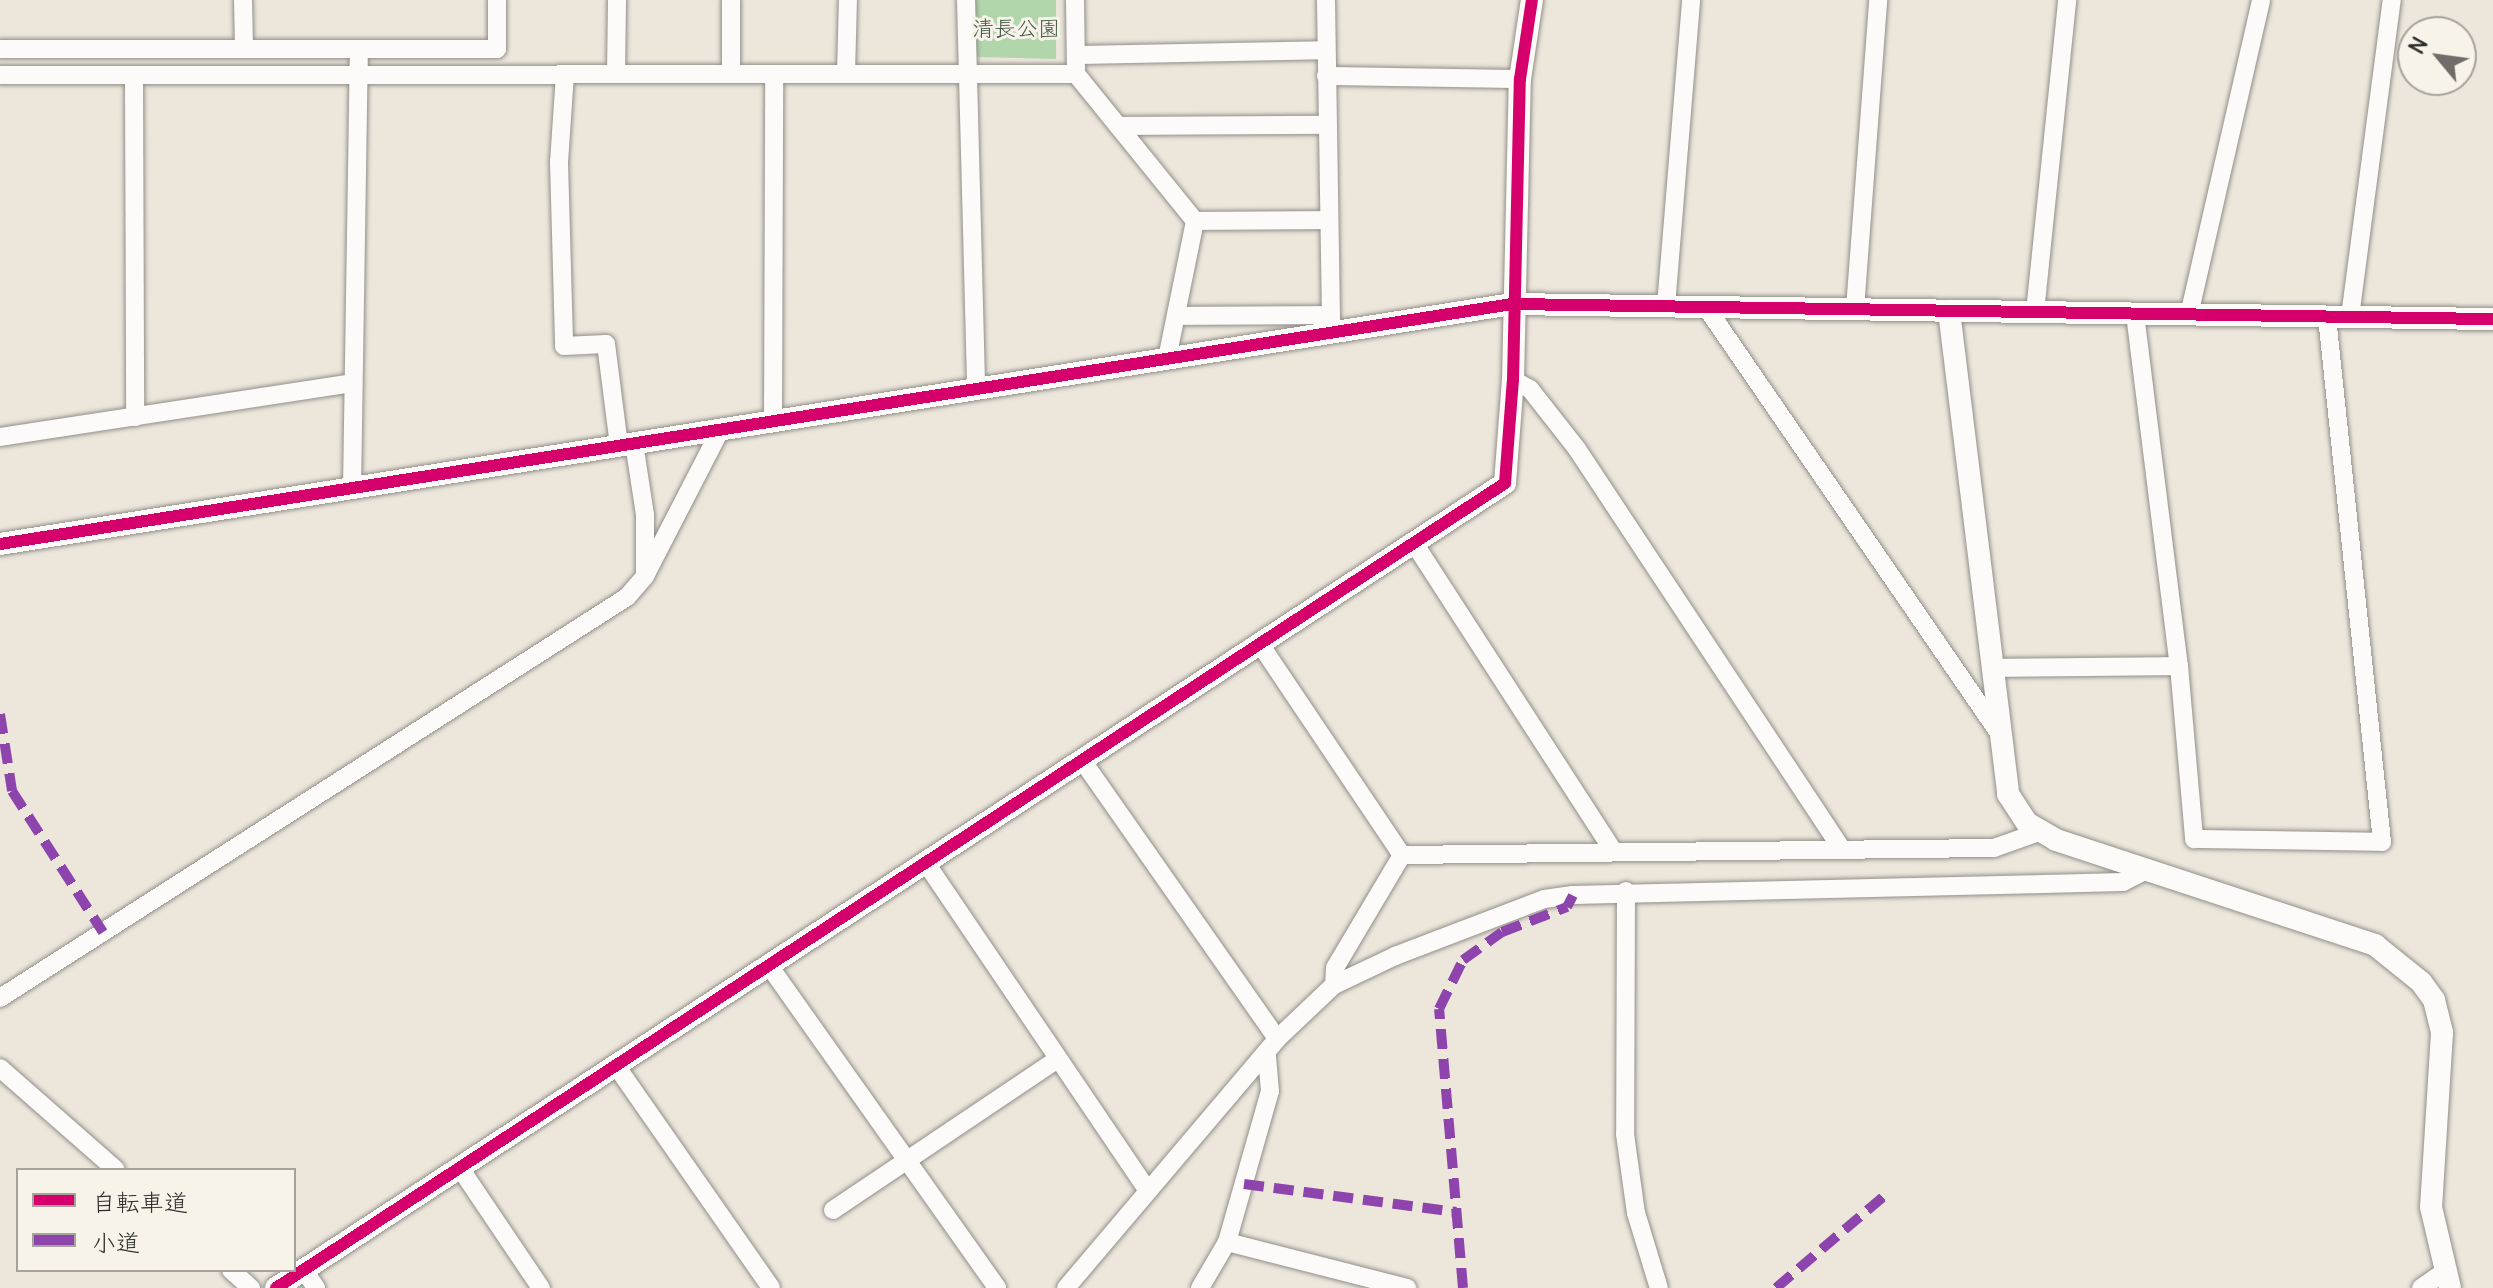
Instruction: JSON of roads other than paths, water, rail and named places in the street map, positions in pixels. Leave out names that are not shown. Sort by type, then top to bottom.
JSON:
[{"type":"street","points":[[243,0],[244,48]]},
{"type":"street","points":[[0,49],[497,49],[497,0]]},
{"type":"street","points":[[616,74],[617,0]]},
{"type":"street","points":[[731,0],[731,74]]},
{"type":"street","points":[[846,74],[848,0]]},
{"type":"street","points":[[966,0],[976,390]]},
{"type":"street","points":[[1075,0],[1076,64],[1118,126],[1195,221]]},
{"type":"street","points":[[1326,0],[1329,324]]},
{"type":"street","points":[[276,1288],[310,1279],[460,1168],[1505,483],[1513,380],[1512,304],[1520,79],[1532,0]]},
{"type":"street","points":[[1666,306],[1691,0]]},
{"type":"street","points":[[1855,309],[1878,0]]},
{"type":"street","points":[[2035,312],[2067,0]]},
{"type":"street","points":[[2189,315],[2261,0]]},
{"type":"street","points":[[2135,314],[2179,666],[2194,839],[2382,842],[2339,317],[2392,0]]},
{"type":"street","points":[[352,489],[359,49]]},
{"type":"street","points":[[0,75],[968,74],[1076,64],[1326,50]]},
{"type":"street","points":[[565,74],[559,162],[564,346],[606,344],[645,515],[645,576]]},
{"type":"street","points":[[773,422],[774,74]]},
{"type":"street","points":[[134,75],[135,417]]},
{"type":"street","points":[[1326,76],[1520,79]]},
{"type":"street","points":[[1118,126],[1326,125]]},
{"type":"street","points":[[1195,221],[1327,220]]},
{"type":"street","points":[[1167,359],[1195,221]]},
{"type":"street","points":[[0,544],[1167,359],[1329,324],[1512,304],[2493,319]]},
{"type":"street","points":[[1706,307],[1999,733]]},
{"type":"street","points":[[1949,311],[2008,794],[2039,832],[2145,871],[2375,945],[2434,1000],[2442,1033],[2431,1207],[2447,1280],[2421,1288]]},
{"type":"street","points":[[1176,316],[1329,324]]},
{"type":"street","points":[[1513,380],[1530,389],[1577,449],[1842,849]]},
{"type":"street","points":[[0,437],[353,383]]},
{"type":"street","points":[[0,998],[627,597],[645,576],[720,431]]},
{"type":"street","points":[[1414,543],[1614,852]]},
{"type":"street","points":[[1260,644],[1402,855]]},
{"type":"street","points":[[1991,668],[2179,666]]},
{"type":"street","points":[[1082,760],[1277,1039]]},
{"type":"street","points":[[1402,855],[1994,848],[2039,832]]},
{"type":"street","points":[[1334,985],[1335,968],[1402,855]]},
{"type":"street","points":[[926,863],[1148,1191]]},
{"type":"street","points":[[1066,1288],[1267,1056],[1277,1039],[1334,985],[1544,899],[1626,891],[2123,882],[2145,871]]},
{"type":"street","points":[[1626,891],[1625,1134],[1636,1213],[1659,1288]]},
{"type":"street","points":[[770,967],[997,1288]]},
{"type":"street","points":[[1200,1288],[1227,1242],[1270,1091],[1267,1056]]},
{"type":"street","points":[[833,1210],[1058,1059]]},
{"type":"street","points":[[617,1067],[771,1288]]},
{"type":"street","points":[[0,1068],[114,1168]]},
{"type":"street","points":[[460,1168],[541,1288]]},
{"type":"street","points":[[1227,1242],[1407,1288]]},
{"type":"street","points":[[233,1272],[251,1288]]},
{"type":"park label","name":"清長公園","points":[[1016,29]]}]
